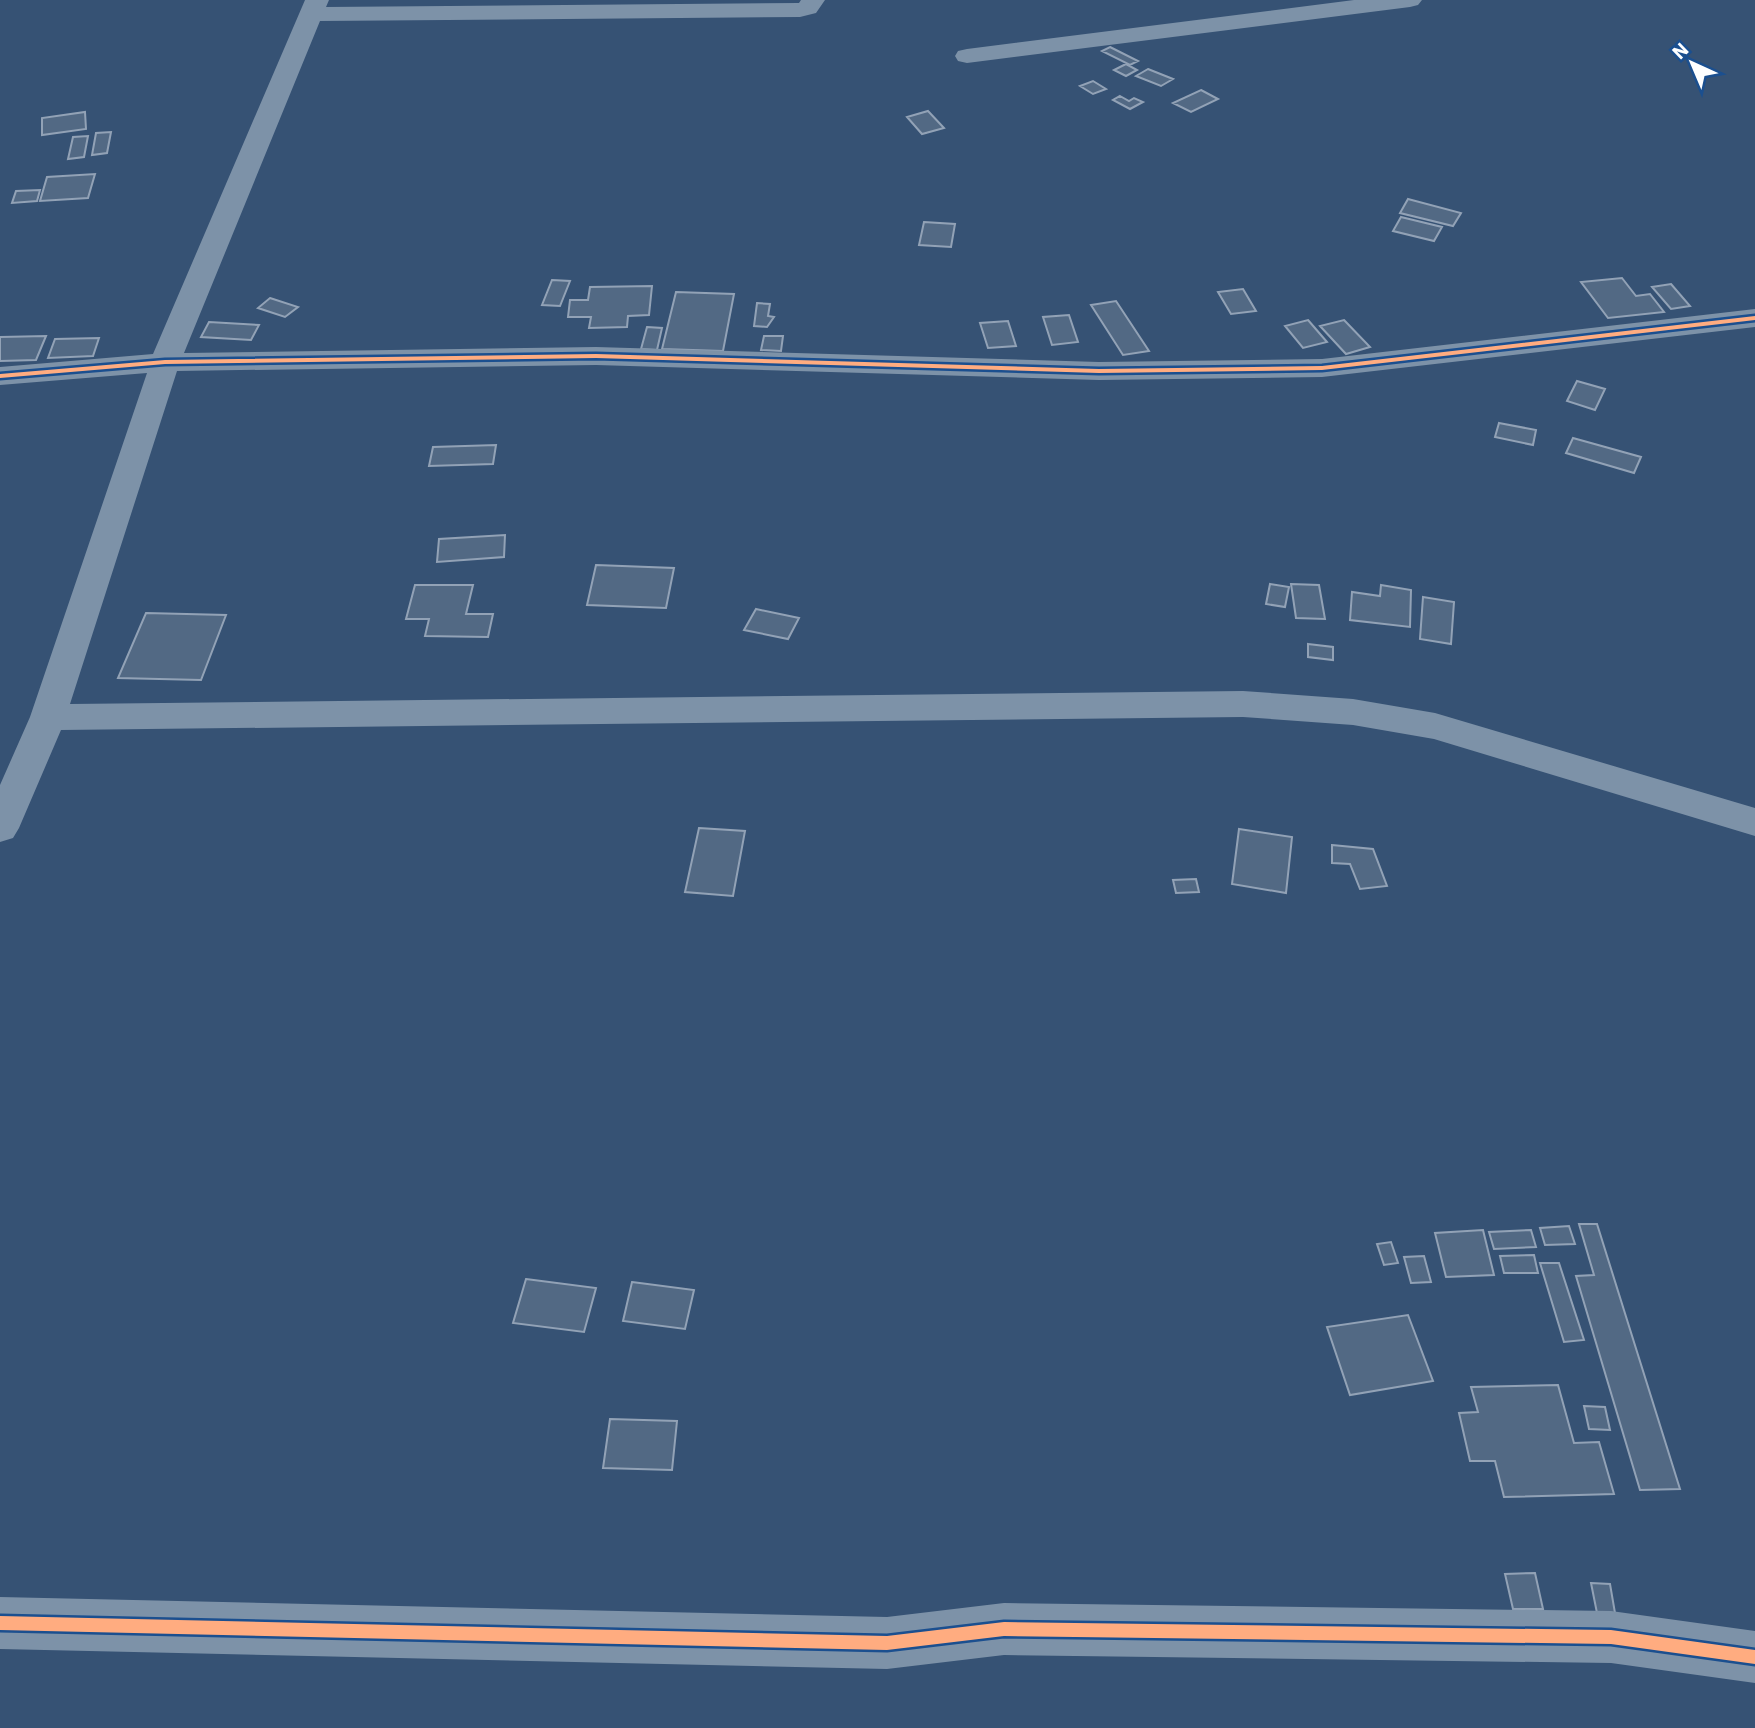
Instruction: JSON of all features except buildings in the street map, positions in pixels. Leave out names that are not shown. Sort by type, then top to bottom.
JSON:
[{"type":"street","points":[[0,828],[48,717],[165,362],[314,7],[789,10],[808,8],[813,0]]},
{"type":"street","points":[[967,56],[1410,0]]},
{"type":"street","points":[[0,376],[165,362],[596,356],[1099,371],[1322,368],[1755,318]]},
{"type":"street","points":[[48,717],[1243,704],[1353,712],[1435,726],[1755,822]]},
{"type":"street","points":[[0,1623],[887,1643],[1004,1629],[1611,1637],[1755,1657]]},
{"type":"cycle path","points":[[0,376],[165,362],[596,356],[1099,371],[1322,368],[1755,318]]},
{"type":"cycle path","points":[[0,1623],[887,1643],[1004,1629],[1611,1637],[1755,1657]]}]
